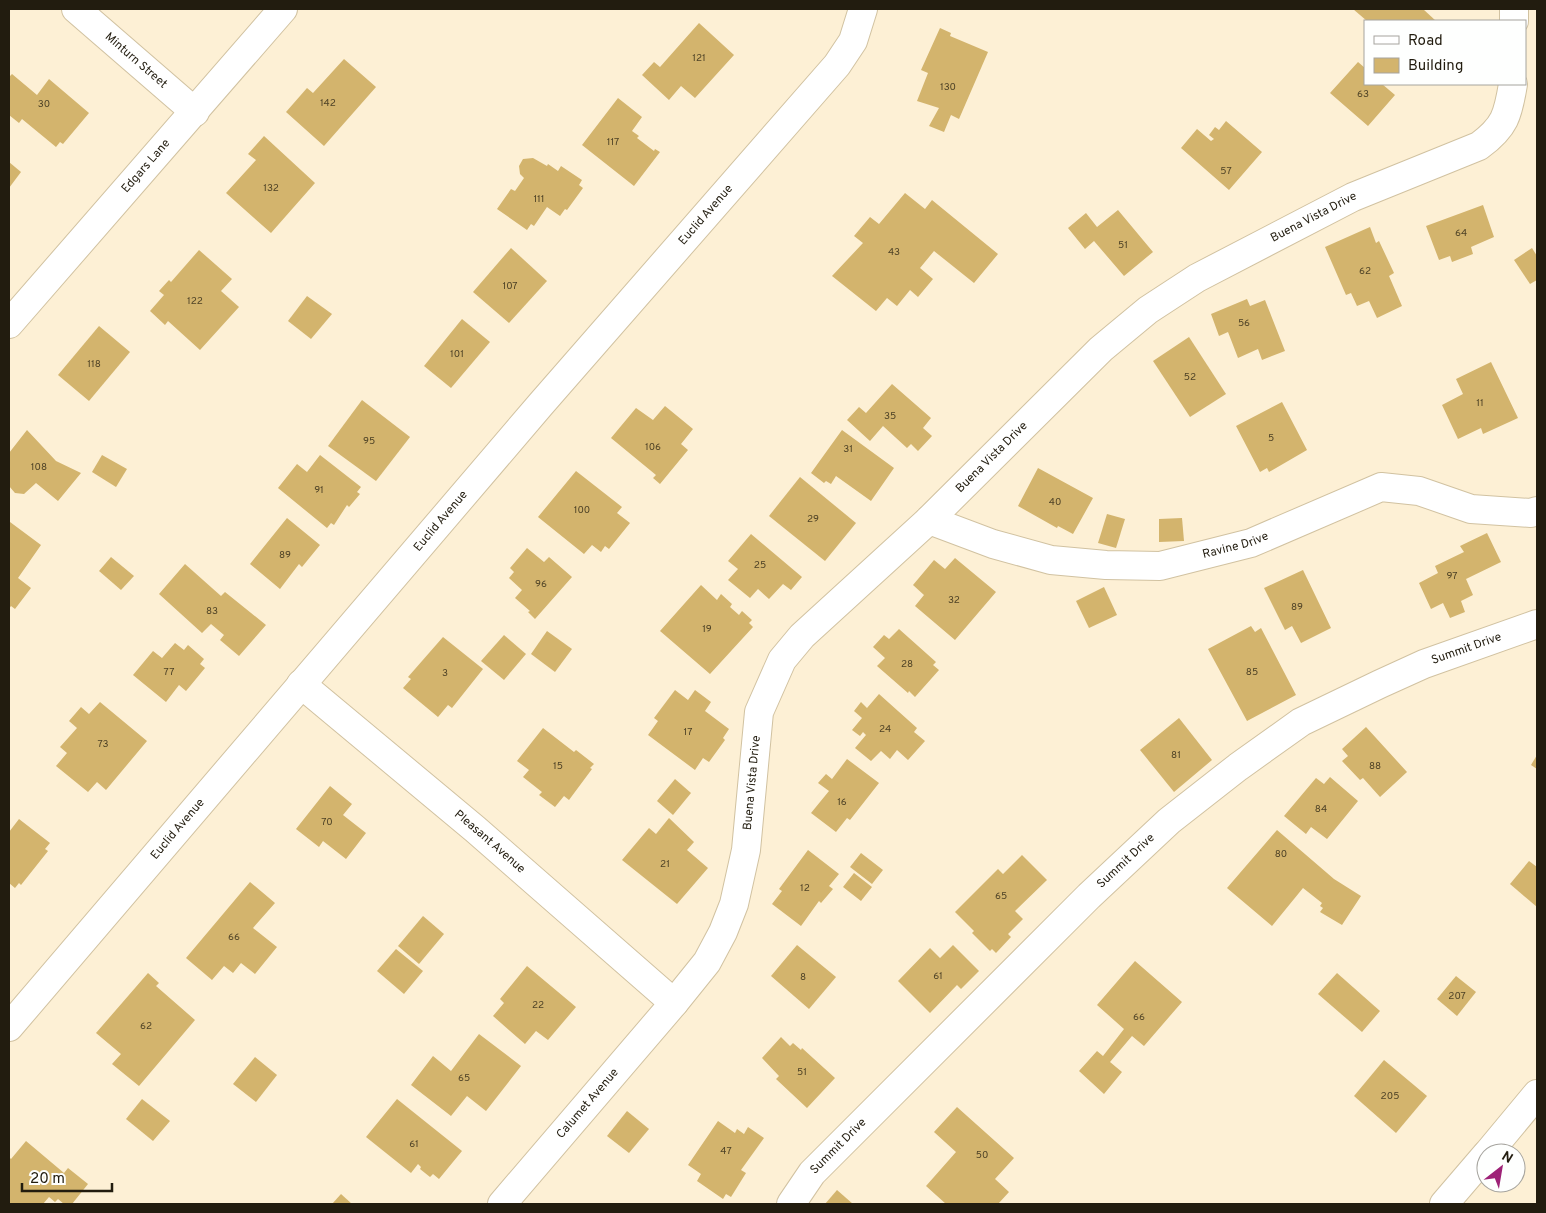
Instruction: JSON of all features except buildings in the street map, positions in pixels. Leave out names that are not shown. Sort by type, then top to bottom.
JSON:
[{"type":"street","name":"Minturn Street","points":[[76,9],[195,112]]},
{"type":"street","name":"Edgars Lane","points":[[9,324],[284,9]]},
{"type":"street","name":"Euclid Avenue","points":[[9,1027],[541,404],[837,65],[852,41],[863,9]]},
{"type":"street","name":"Buena Vista Drive","points":[[674,1003],[707,962],[723,932],[734,904],[746,850],[759,712],[782,660],[829,608],[929,520],[1101,349],[1148,310],[1197,278],[1354,197],[1479,146],[1495,134],[1503,121],[1510,107],[1513,85]]},
{"type":"street","name":"Ravine Drive","points":[[929,520],[969,536],[1051,560],[1106,565],[1160,566],[1251,543],[1381,487],[1419,492],[1470,509],[1531,513],[1537,511]]},
{"type":"street","name":"Summit Drive","points":[[791,1204],[812,1173],[1089,896],[1169,821],[1222,779],[1301,722],[1424,664],[1537,624]]},
{"type":"street","name":"Pleasant Avenue","points":[[301,684],[475,829],[674,1003]]},
{"type":"street","name":"Calumet Avenue","points":[[502,1204],[674,1003]]},
{"type":"street","points":[[1496,1143],[1537,1094]]},
{"type":"street","points":[[1444,1204],[1476,1167]]}]
